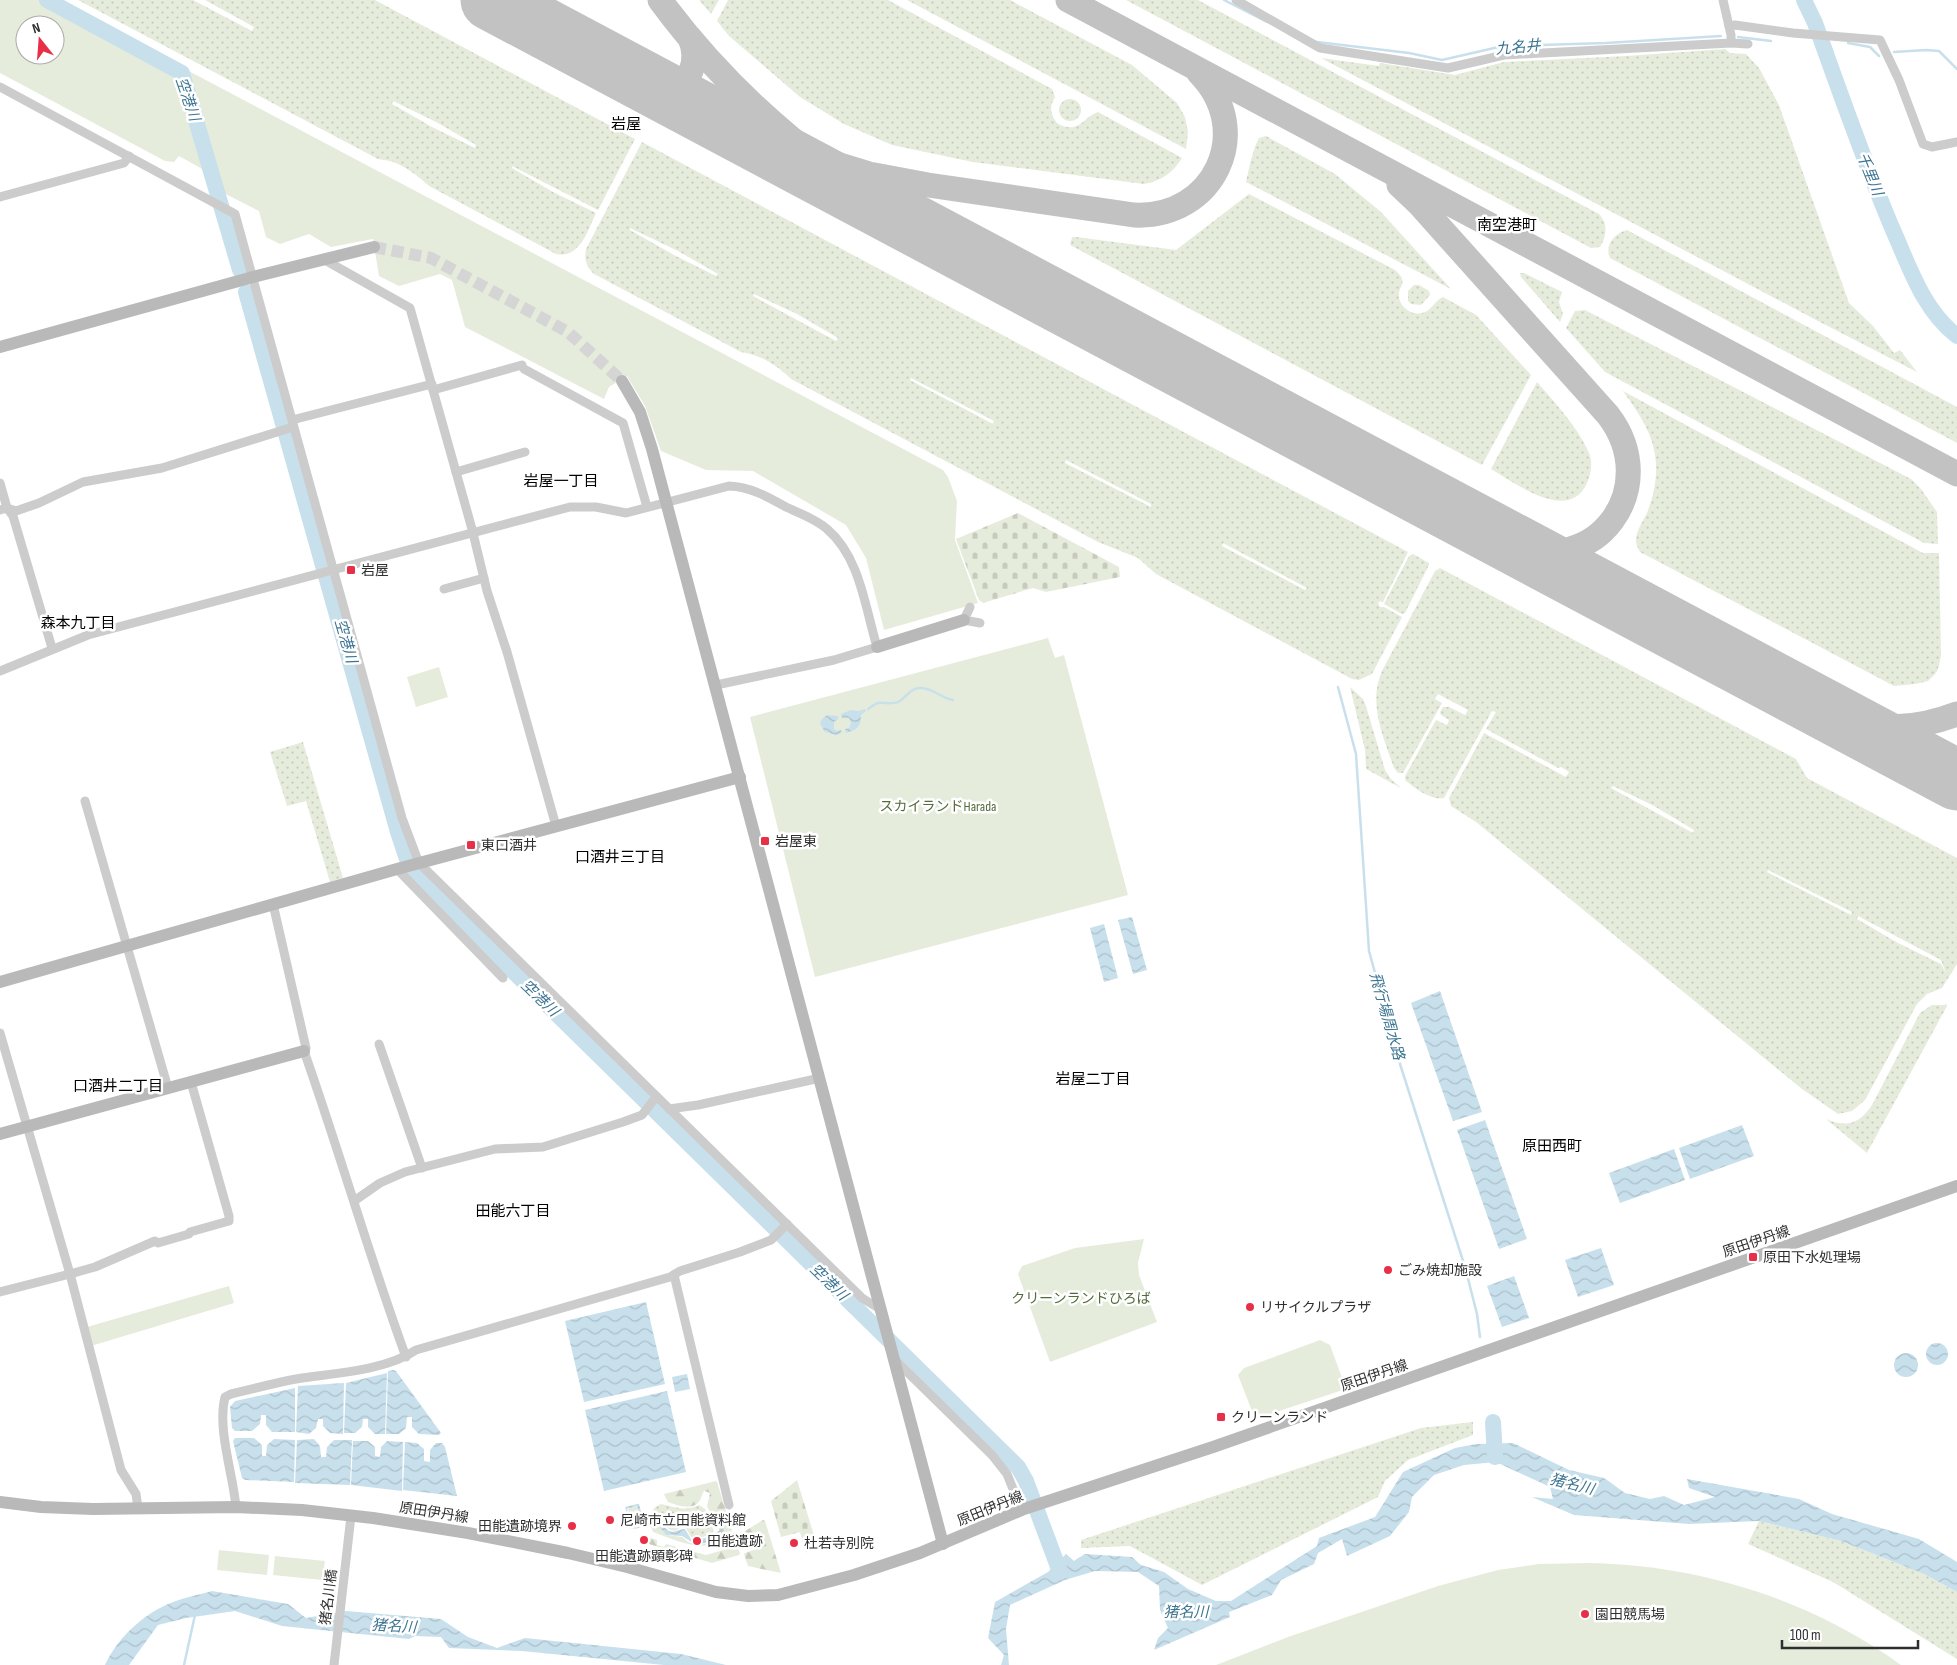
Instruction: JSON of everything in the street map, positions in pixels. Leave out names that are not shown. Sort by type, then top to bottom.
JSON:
[{"type":"street","points":[[1236,0],[1250,4],[1320,48],[1448,68],[1504,55],[1731,42],[1748,44]]},
{"type":"street","points":[[1723,0],[1731,42]]},
{"type":"street","points":[[1729,26],[1735,25],[1793,34],[1880,40],[1899,80],[1923,144],[1932,147],[1957,142]]},
{"type":"street","points":[[0,88],[235,214],[331,570],[402,818],[408,866],[503,978]]},
{"type":"street","points":[[0,197],[124,163],[129,156]]},
{"type":"street","points":[[0,347],[253,277],[374,248]]},
{"type":"street","points":[[323,259],[410,308],[484,578],[556,826]]},
{"type":"street","points":[[4,509],[16,511],[39,503],[83,482],[162,468],[276,432],[291,425],[432,387],[523,367],[623,423],[647,507]]},
{"type":"street","points":[[622,381],[640,412],[667,502],[943,1544]]},
{"type":"street","points":[[456,472],[525,452]]},
{"type":"street","points":[[0,483],[4,509],[13,516],[52,648]]},
{"type":"street","points":[[0,671],[52,648],[88,635],[570,507],[596,507],[626,513],[729,486],[754,490],[826,528],[845,549],[851,561],[876,647]]},
{"type":"street","points":[[444,589],[484,578]]},
{"type":"street","points":[[964,620],[970,607]]},
{"type":"street","points":[[716,685],[834,660],[964,620],[980,623]]},
{"type":"street","points":[[0,982],[408,866],[740,777]]},
{"type":"street","points":[[85,801],[168,1088]]},
{"type":"street","points":[[408,866],[655,1098],[669,1108],[785,1225],[862,1298],[881,1313]]},
{"type":"street","points":[[273,904],[306,1048],[304,1051],[376,1273],[406,1357]]},
{"type":"street","points":[[0,1033],[70,1274],[121,1470],[136,1494],[138,1508]]},
{"type":"street","points":[[379,1044],[422,1168]]},
{"type":"street","points":[[0,1134],[304,1051]]},
{"type":"street","points":[[669,1108],[698,1105],[820,1078]]},
{"type":"street","points":[[0,1292],[95,1267],[155,1241],[158,1243],[229,1221],[191,1082]]},
{"type":"street","points":[[354,1201],[380,1183],[405,1172],[495,1149],[543,1147],[624,1122],[642,1115],[655,1098]]},
{"type":"street","name":"原田伊丹線","points":[[0,1502],[61,1508],[236,1507],[302,1510],[468,1532],[627,1567],[716,1592],[748,1596],[778,1595],[854,1575],[943,1544],[1023,1510],[1213,1447],[1957,1186]]},
{"type":"street","points":[[236,1507],[225,1444],[225,1397],[294,1380],[370,1368],[406,1357],[416,1350],[670,1277],[680,1271],[740,1252],[773,1238],[785,1225]]},
{"type":"street","points":[[674,1275],[730,1505]]},
{"type":"street","points":[[894,1359],[992,1456],[1007,1474],[1023,1510]]},
{"type":"street","name":"猪名川橋","points":[[334,1665],[351,1516]]},
{"type":"green space","points":[[0,0],[49,0],[185,69],[943,470],[948,477],[957,501],[955,540],[978,603],[884,630],[866,558],[846,525],[753,471],[706,470],[661,451],[645,406],[627,376],[609,387],[604,399],[465,327],[452,280],[440,274],[399,286],[379,276],[373,239],[331,247],[309,234],[280,244],[266,237],[259,211],[210,186],[204,170],[179,156],[174,162],[165,161],[0,73]]},
{"type":"green space","points":[[78,0],[193,0],[252,31],[254,27],[205,0],[375,0],[635,139],[598,210],[512,166],[512,168],[553,192],[596,213],[582,242],[571,252],[564,254],[556,254],[429,186],[400,165],[378,159]],"holes":[[[393,101],[436,122],[476,145],[475,148],[432,127],[392,104]]]},
{"type":"green space","points":[[699,0],[719,0],[711,14]]},
{"type":"green space","points":[[728,0],[888,0],[1052,89],[1055,97],[1051,106],[1052,113],[1054,119],[1060,125],[1074,127],[1098,112],[1182,158],[1166,176],[1144,184],[973,162],[892,145],[844,124],[800,97],[729,36],[717,21]]},
{"type":"green space","points":[[907,0],[1010,0],[1132,65],[1177,103],[1185,117],[1188,132],[1186,149]]},
{"type":"green space","points":[[1126,0],[1198,0],[1599,214],[1606,230],[1600,247],[1591,248]]},
{"type":"green space","points":[[1725,49],[1730,53],[1746,54],[1759,68],[1779,105],[1849,303],[1873,326],[1894,353],[1900,350],[1917,372],[1321,58],[1379,66],[1380,63],[1455,75],[1504,62]]},
{"type":"green space","points":[[1070,99],[1078,102],[1081,110],[1078,118],[1070,121],[1062,118],[1059,110],[1062,102]]},
{"type":"green space","points":[[1266,136],[1335,174],[1381,212],[1451,289],[1246,182],[1257,142],[1259,138]]},
{"type":"green space","points":[[642,142],[1408,552],[1383,602],[1380,601],[1378,603],[1380,607],[1384,607],[1402,617],[1372,674],[1359,680],[1352,679],[1156,574],[1138,558],[1098,542],[791,379],[768,361],[741,352],[594,274],[586,263],[586,249]],"holes":[[[630,228],[678,251],[718,274],[716,276],[630,230]],[[754,294],[797,314],[838,338],[836,341],[753,296]],[[911,378],[994,421],[993,424],[910,380]],[[1066,460],[1151,504],[1151,507],[1065,463]],[[1223,543],[1307,588],[1305,590],[1222,546]]]},
{"type":"green space","points":[[1249,194],[1395,270],[1401,276],[1402,285],[1399,298],[1406,309],[1418,314],[1425,312],[1443,297],[1476,315],[1531,375],[1482,465],[1070,245],[1072,237],[1076,237],[1176,250]]},
{"type":"green space","points":[[1627,230],[1957,407],[1957,443],[1610,258],[1608,249],[1612,240],[1618,234]]},
{"type":"green space","points":[[1520,273],[1524,273],[1562,292],[1559,302],[1563,314],[1560,322],[1521,277]]},
{"type":"green space","points":[[1414,285],[1419,285],[1429,291],[1430,295],[1421,305],[1411,304],[1408,301],[1408,291]]},
{"type":"green space","points":[[1585,310],[1911,479],[1921,489],[1937,512],[1938,544],[1924,543],[1605,372],[1566,328],[1575,311]]},
{"type":"green space","points":[[1537,382],[1572,424],[1584,443],[1591,460],[1590,476],[1587,483],[1579,495],[1568,500],[1541,497],[1491,469]]},
{"type":"green space","points":[[1623,391],[1923,553],[1939,553],[1941,655],[1936,673],[1928,681],[1894,686],[1640,552],[1636,544],[1636,537],[1652,499],[1656,480],[1656,462],[1647,430]]},
{"type":"green space","points":[[1018,513],[1119,567],[1120,577],[1046,592],[1033,588],[983,603],[979,600],[956,539]]},
{"type":"green space","points":[[1413,554],[1429,563],[1429,565],[1405,613],[1402,614],[1384,604],[1409,556]]},
{"type":"green space","points":[[1440,568],[1796,759],[1807,778],[1957,858],[1957,964],[1942,988],[1927,994],[1917,1004],[1865,1100],[1852,1111],[1838,1114],[1802,1089],[1476,822],[1451,806],[1449,798],[1484,733],[1566,777],[1569,772],[1561,767],[1558,768],[1486,729],[1496,712],[1492,711],[1444,798],[1434,798],[1423,793],[1405,780],[1405,776],[1436,720],[1447,725],[1449,720],[1441,715],[1440,712],[1443,707],[1449,707],[1465,715],[1468,710],[1438,694],[1435,699],[1442,703],[1403,773],[1398,773],[1394,768],[1378,719],[1376,694],[1378,681],[1435,571]],"holes":[[[1613,786],[1654,806],[1694,830],[1693,833],[1611,788]],[[1768,870],[1852,912],[1851,915],[1767,872]],[[1858,916],[1941,960],[1946,973],[1941,964],[1898,943],[1857,919]]]},
{"type":"green space","name":"スカイランドHarada","points":[[1048,638],[1055,658],[1064,655],[1128,895],[815,977],[750,717]]},
{"type":"green space","points":[[439,667],[448,697],[416,707],[407,677]]},
{"type":"green space","points":[[1350,687],[1363,699],[1385,770],[1401,788],[1366,769],[1365,750]]},
{"type":"green space","points":[[303,742],[343,878],[330,882],[306,801],[287,806],[270,752]]},
{"type":"green space","points":[[1946,1003],[1947,1006],[1867,1153],[1826,1119],[1846,1124],[1862,1116],[1872,1105],[1920,1013],[1932,1005],[1945,1005]]},
{"type":"green space","name":"クリーンランドひろば","points":[[1144,1239],[1138,1263],[1139,1275],[1157,1322],[1050,1362],[1018,1274],[1022,1266],[1075,1248]]},
{"type":"green space","points":[[229,1286],[234,1303],[91,1346],[87,1327]]},
{"type":"green space","points":[[1320,1340],[1330,1345],[1346,1389],[1255,1419],[1238,1375],[1244,1368]]},
{"type":"green space","points":[[1473,1422],[1473,1435],[1408,1460],[1385,1481],[1378,1497],[1202,1585],[1130,1546],[1081,1548],[1081,1540],[1421,1428]]},
{"type":"green space","points":[[797,1480],[817,1545],[813,1542],[806,1553],[800,1532],[781,1537],[771,1501]]},
{"type":"green space","points":[[716,1481],[732,1530],[731,1533],[724,1535],[721,1533],[707,1506],[710,1493],[704,1491],[696,1505],[688,1507],[668,1502],[664,1494]]},
{"type":"green space","points":[[661,1504],[684,1509],[699,1505],[705,1509],[714,1531],[706,1536],[694,1538],[691,1537],[686,1528],[681,1527],[673,1531],[663,1522],[652,1522],[652,1511]]},
{"type":"green space","points":[[637,1506],[639,1518],[630,1517],[628,1509]]},
{"type":"green space","points":[[639,1520],[644,1523],[643,1526],[636,1529],[628,1528],[629,1521]]},
{"type":"green space","points":[[763,1520],[765,1521],[781,1573],[748,1566],[744,1554],[764,1546],[758,1532],[739,1538],[737,1536]]},
{"type":"green space","points":[[1759,1521],[1841,1541],[1924,1574],[1957,1592],[1957,1659],[1833,1582],[1748,1544]]},
{"type":"green space","points":[[655,1525],[661,1528],[666,1535],[682,1537],[688,1542],[699,1545],[710,1543],[717,1536],[720,1541],[705,1546],[687,1544],[653,1532],[651,1526]]},
{"type":"green space","points":[[649,1539],[657,1540],[657,1545],[664,1547],[666,1544],[706,1555],[737,1546],[740,1553],[739,1555],[712,1563],[649,1544]]},
{"type":"green space","points":[[219,1550],[269,1555],[267,1575],[217,1570]]},
{"type":"green space","points":[[275,1556],[325,1561],[322,1580],[273,1575]]},
{"type":"green space","name":"園田競馬場","points":[[1588,1563],[1630,1565],[1671,1570],[1752,1590],[1791,1604],[1829,1622],[1866,1642],[1901,1665],[1216,1665],[1288,1637],[1438,1586],[1498,1570],[1539,1564]]},
{"type":"water","points":[[865,709],[866,711],[861,715],[858,727],[846,733],[845,729],[849,728],[851,723],[849,718],[842,718],[841,714],[851,710]]},
{"type":"water","points":[[827,715],[838,716],[838,719],[834,722],[834,729],[837,731],[841,730],[842,733],[836,735],[825,732],[820,724],[821,720]]},
{"type":"water","points":[[1132,917],[1147,970],[1133,974],[1118,920]]},
{"type":"water","points":[[1104,924],[1118,978],[1104,982],[1090,928]]},
{"type":"water","points":[[1440,991],[1482,1112],[1453,1121],[1411,1003]]},
{"type":"water","points":[[1485,1120],[1527,1239],[1499,1249],[1457,1130]]},
{"type":"water","points":[[1742,1125],[1754,1156],[1690,1179],[1679,1148]]},
{"type":"water","points":[[1674,1149],[1685,1180],[1620,1203],[1609,1173]]},
{"type":"water","points":[[1601,1248],[1614,1285],[1578,1297],[1565,1260]]},
{"type":"water","points":[[1514,1276],[1529,1318],[1502,1327],[1487,1286]]},
{"type":"water","points":[[646,1302],[665,1384],[584,1402],[565,1321]]},
{"type":"water","points":[[1937,1343],[1945,1346],[1948,1354],[1945,1362],[1937,1365],[1929,1362],[1926,1354],[1929,1346]]},
{"type":"water","points":[[1906,1353],[1914,1357],[1918,1365],[1914,1373],[1906,1377],[1898,1373],[1894,1365],[1898,1357]]},
{"type":"water","points":[[388,1371],[396,1371],[441,1433],[439,1435],[419,1434],[412,1427],[412,1417],[407,1417],[406,1428],[399,1434],[386,1434]]},
{"type":"water","points":[[387,1373],[385,1434],[375,1434],[368,1427],[368,1419],[363,1419],[362,1427],[355,1433],[344,1433],[346,1383]]},
{"type":"water","points":[[687,1374],[690,1389],[675,1392],[672,1377]]},
{"type":"water","points":[[344,1383],[343,1434],[330,1433],[323,1426],[323,1419],[318,1419],[316,1428],[309,1434],[296,1432],[298,1386]]},
{"type":"water","points":[[295,1388],[295,1432],[272,1432],[266,1425],[266,1415],[261,1415],[260,1424],[252,1431],[235,1431],[232,1428],[230,1407],[235,1401]]},
{"type":"water","points":[[667,1391],[686,1472],[604,1491],[585,1410]]},
{"type":"water","points":[[235,1438],[254,1438],[262,1445],[262,1456],[266,1456],[267,1445],[274,1439],[295,1440],[294,1482],[245,1480],[242,1478],[233,1441]]},
{"type":"water","points":[[314,1439],[320,1446],[321,1457],[326,1457],[327,1447],[334,1440],[352,1440],[350,1485],[295,1483],[297,1440]]},
{"type":"water","points":[[353,1441],[368,1441],[375,1447],[375,1456],[380,1457],[381,1447],[387,1441],[403,1442],[402,1491],[351,1485]]},
{"type":"water","points":[[405,1442],[417,1443],[424,1449],[424,1461],[430,1462],[430,1450],[436,1443],[442,1443],[445,1447],[457,1496],[403,1490]]},
{"type":"water","name":"猪名川","points":[[1513,1443],[1569,1470],[1604,1478],[1625,1493],[1650,1499],[1664,1496],[1684,1505],[1715,1497],[1689,1488],[1687,1479],[1799,1499],[1832,1514],[1919,1539],[1957,1562],[1957,1592],[1924,1574],[1841,1541],[1759,1521],[1689,1524],[1574,1515],[1532,1497],[1553,1499],[1550,1487],[1496,1462],[1464,1465],[1434,1475],[1412,1497],[1409,1512],[1390,1536],[1347,1556],[1342,1539],[1318,1553],[1314,1564],[1281,1580],[1272,1595],[1229,1612],[1230,1617],[1154,1650],[1158,1638],[1168,1628],[1160,1610],[1159,1586],[1138,1572],[1095,1571],[1065,1580],[1010,1605],[1006,1629],[1009,1665],[1001,1665],[1004,1655],[988,1638],[995,1602],[1048,1572],[1066,1554],[1074,1561],[1085,1554],[1132,1557],[1141,1565],[1164,1572],[1188,1589],[1216,1601],[1231,1601],[1317,1546],[1319,1538],[1375,1517],[1403,1472],[1455,1448],[1476,1444]]},
{"type":"water","points":[[639,1504],[643,1519],[652,1523],[662,1524],[671,1532],[685,1529],[691,1539],[708,1537],[724,1528],[710,1543],[695,1544],[682,1536],[666,1535],[658,1525],[639,1520],[629,1520],[625,1507]],"holes":[[[637,1506],[639,1518],[630,1518],[627,1509]]]},
{"type":"water","name":"猪名川","points":[[212,1591],[288,1604],[306,1618],[346,1611],[441,1619],[468,1637],[497,1648],[525,1638],[681,1654],[726,1665],[664,1665],[522,1651],[449,1648],[441,1637],[415,1636],[409,1639],[282,1626],[235,1611],[186,1618],[158,1625],[129,1665],[105,1665],[123,1637],[148,1615],[173,1602]]},
{"type":"waterway","name":"空港川","points":[[47,0],[182,73],[240,270]]},
{"type":"waterway","name":"九名井","points":[[1224,0],[1267,22]]},
{"type":"waterway","name":"千里川","points":[[1804,0],[1815,23],[1872,179],[1912,273],[1935,314],[1957,336]]},
{"type":"waterway","name":"九名井","points":[[1317,42],[1409,53],[1442,60],[1503,46],[1606,43],[1721,36]]},
{"type":"waterway","name":"九名井","points":[[1738,37],[1771,41]]},
{"type":"waterway","name":"九名井","points":[[1848,43],[1870,47],[1879,56]]},
{"type":"waterway","name":"九名井","points":[[1894,52],[1939,51],[1957,69]]},
{"type":"waterway","name":"空港川","points":[[246,292],[398,832],[411,871],[1018,1467],[1026,1481],[1060,1572]]},
{"type":"waterway","name":"飛行場周水路","points":[[1338,687],[1356,754],[1369,951],[1400,1064],[1465,1267],[1477,1314],[1480,1337]]},
{"type":"waterway","points":[[868,709],[878,703],[898,702],[917,688],[925,688],[953,700]]},
{"type":"waterway","name":"飛行場周水路","points":[[1493,1422],[1495,1457]]},
{"type":"waterway","points":[[184,1665],[195,1615]]},
{"type":"taxiway","points":[[660,0],[716,67],[778,127],[846,181],[919,228]]},
{"type":"taxiway","points":[[1068,0],[1957,474]]},
{"type":"taxiway","points":[[667,94],[682,84],[691,71],[694,55],[690,38]]},
{"type":"taxiway","points":[[702,112],[784,148],[869,174],[928,185],[1134,215],[1162,212],[1186,203],[1205,187],[1218,167],[1225,144],[1224,120],[1216,96],[1199,73]]},
{"type":"taxiway","points":[[1399,185],[1419,204],[1608,415],[1623,443],[1628,471],[1624,498],[1612,521],[1593,538],[1569,549],[1542,551],[1511,543]]},
{"type":"taxiway","points":[[1819,707],[1854,721],[1888,727],[1922,724],[1957,714]]},
{"type":"runway","points":[[491,0],[1957,780]]},
{"type":"tunnel","points":[[374,247],[431,258],[568,332],[622,381]]},
{"type":"place","name":"岩屋","points":[[351,570]]},
{"type":"place","name":"岩屋東","points":[[765,841]]},
{"type":"place","name":"東口酒井","points":[[471,845]]},
{"type":"place","name":"原田下水処理場","points":[[1753,1257]]},
{"type":"place","name":"ごみ焼却施設","points":[[1388,1270]]},
{"type":"place","name":"リサイクルプラザ","points":[[1250,1307]]},
{"type":"place","name":"クリーンランド","points":[[1221,1417]]},
{"type":"place","name":"尼崎市立田能資料館","points":[[610,1520]]},
{"type":"place","name":"田能遺跡境界","points":[[572,1526]]},
{"type":"place","name":"田能遺跡顕彰碑","points":[[644,1540]]},
{"type":"place","name":"田能遺跡","points":[[697,1541]]},
{"type":"place","name":"杜若寺別院","points":[[794,1543]]},
{"type":"place","name":"園田競馬場","points":[[1585,1614]]},
{"type":"district","name":"岩屋","points":[[626,124]]},
{"type":"district","name":"南空港町","points":[[1507,225]]},
{"type":"district","name":"岩屋一丁目","points":[[561,481]]},
{"type":"district","name":"森本九丁目","points":[[78,623]]},
{"type":"district","name":"口酒井三丁目","points":[[620,857]]},
{"type":"district","name":"岩屋二丁目","points":[[1093,1079]]},
{"type":"district","name":"口酒井二丁目","points":[[118,1086]]},
{"type":"district","name":"原田西町","points":[[1552,1146]]},
{"type":"district","name":"田能六丁目","points":[[513,1211]]}]
